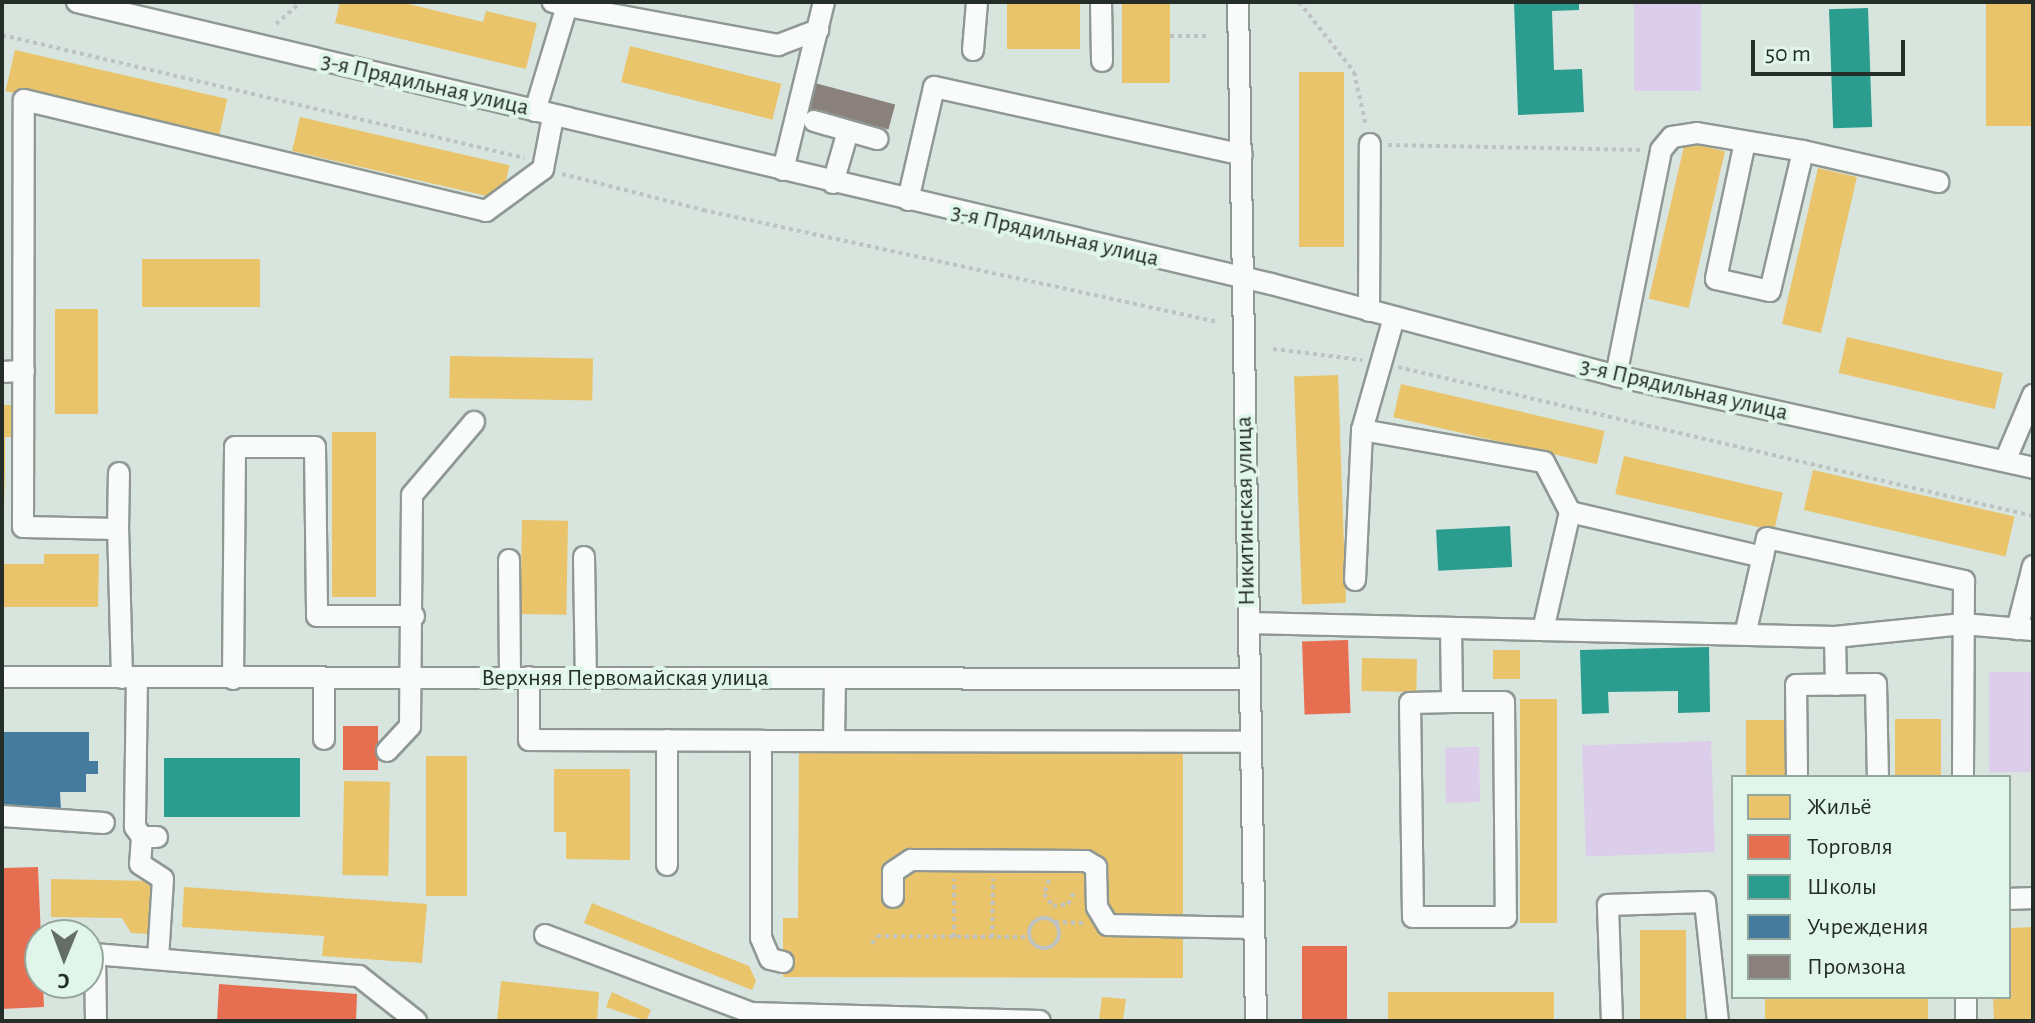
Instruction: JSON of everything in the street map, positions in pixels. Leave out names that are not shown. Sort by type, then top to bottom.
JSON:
[{"type":"street","name":"3-я Прядильная улица","points":[[77,2],[1369,311],[1616,376],[2033,468]]},
{"type":"street","points":[[783,170],[824,2]]},
{"type":"street","points":[[973,50],[977,2]]},
{"type":"street","points":[[1101,2],[1102,61]]},
{"type":"street","name":"Никитинская улица","points":[[1238,2],[1256,1021]]},
{"type":"street","points":[[118,529],[23,527],[24,100],[486,211],[543,169],[544,114],[560,4],[778,45],[818,30]]},
{"type":"street","points":[[908,200],[934,87],[1242,155]]},
{"type":"street","points":[[814,121],[877,139]]},
{"type":"street","points":[[833,183],[848,131]]},
{"type":"street","points":[[1616,376],[1661,150],[1672,137],[1697,133],[1803,151],[1938,182]]},
{"type":"street","points":[[1745,142],[1716,279],[1770,291],[1803,151]]},
{"type":"street","points":[[1369,311],[1370,144]]},
{"type":"street","points":[[1355,580],[1362,430],[1394,318]]},
{"type":"street","points":[[2,372],[24,371]]},
{"type":"street","points":[[2005,461],[2033,395]]},
{"type":"street","points":[[387,751],[410,726],[414,616],[412,495],[474,422]]},
{"type":"street","points":[[1362,430],[1544,462],[1570,512],[1543,630]]},
{"type":"street","points":[[233,679],[235,447],[315,447],[317,616],[414,616]]},
{"type":"street","points":[[119,473],[118,529],[129,678],[135,827],[149,837],[140,864],[163,879],[158,959]]},
{"type":"street","points":[[1570,512],[1763,557]]},
{"type":"street","points":[[1745,635],[1767,538],[1964,581],[1963,775]]},
{"type":"street","points":[[584,557],[586,678]]},
{"type":"street","points":[[509,560],[529,740],[1251,742]]},
{"type":"street","points":[[1249,623],[1835,637],[1963,624],[2025,630],[2033,566]]},
{"type":"street","points":[[1451,628],[1452,702]]},
{"type":"street","points":[[1835,637],[1836,685]]},
{"type":"street","name":"Верхняя Первомайская улица","points":[[2,677],[1249,679]]},
{"type":"street","points":[[324,679],[324,739]]},
{"type":"street","points":[[834,741],[835,680]]},
{"type":"street","points":[[1797,775],[1796,685],[1876,684],[1878,775]]},
{"type":"street","points":[[1452,702],[1504,702],[1506,917],[1413,917],[1410,703],[1452,702]]},
{"type":"street","points":[[667,740],[667,865]]},
{"type":"street","points":[[761,741],[761,938],[770,959],[783,962]]},
{"type":"street","points":[[2,816],[104,823]]},
{"type":"street","points":[[893,897],[893,872],[904,862],[1081,861],[1096,867],[1097,907],[1104,923],[1254,928]]},
{"type":"street","points":[[2011,899],[2033,898]]},
{"type":"street","points":[[1612,1021],[1608,905],[1705,902],[1718,1021]]},
{"type":"street","points":[[545,935],[751,1013],[1040,1021]]},
{"type":"street","points":[[96,1021],[95,954],[359,976],[416,1021]]},
{"type":"street","points":[[1966,999],[1966,1021]]},
{"type":"path","points":[[276,24],[301,2]]},
{"type":"path","points":[[1299,2],[1354,72],[1370,144],[1661,150]]},
{"type":"path","points":[[2,35],[527,159],[543,169],[703,210],[1218,322]]},
{"type":"path","points":[[1170,36],[1207,36]]},
{"type":"path","points":[[1273,349],[1382,363],[2033,516]]},
{"type":"path","points":[[954,860],[954,937]]},
{"type":"path","points":[[992,937],[993,860]]},
{"type":"path","points":[[1053,906],[1044,894],[1048,881],[1081,861]]},
{"type":"path","points":[[1048,919],[1053,906],[1073,899],[1081,861]]},
{"type":"path","points":[[1029,937],[1036,920],[1104,923]]},
{"type":"path","points":[[1029,937],[1038,948],[1052,947],[1059,935],[1055,922]]},
{"type":"path","points":[[872,944],[877,936],[1029,937]]},
{"type":"shaded area","points":[[1634,2],[1701,2],[1701,91],[1634,91]]},
{"type":"shaded area","points":[[1989,672],[2033,672],[2033,772],[1989,772]]},
{"type":"shaded area","points":[[1711,741],[1715,852],[1586,856],[1582,746]]},
{"type":"shaded area","points":[[1479,747],[1480,802],[1446,803],[1445,748]]},
{"type":"building: Жильё","points":[[340,2],[400,2],[483,22],[486,11],[537,23],[526,69],[335,23]]},
{"type":"building: Жильё","points":[[1007,2],[1080,2],[1080,49],[1007,49]]},
{"type":"building: Жильё","points":[[1122,2],[1170,2],[1170,83],[1122,83]]},
{"type":"building: Жильё","points":[[1986,2],[2031,2],[2031,126],[1986,126]]},
{"type":"building: Жильё","points":[[630,46],[781,84],[772,120],[621,82]]},
{"type":"building: Жильё","points":[[15,50],[227,99],[218,140],[6,91]]},
{"type":"building: Жильё","points":[[1299,72],[1344,72],[1344,247],[1299,247]]},
{"type":"building: Жильё","points":[[300,117],[509,165],[502,199],[292,151]]},
{"type":"building: Жильё","points":[[1685,142],[1725,151],[1689,308],[1649,299]]},
{"type":"building: Жильё","points":[[1818,168],[1857,177],[1821,333],[1782,324]]},
{"type":"building: Жильё","points":[[142,259],[260,259],[260,307],[142,307]]},
{"type":"building: Жильё","points":[[55,309],[98,309],[98,414],[55,414]]},
{"type":"building: Жильё","points":[[1847,337],[2003,373],[1995,409],[1839,373]]},
{"type":"building: Жильё","points":[[450,356],[593,358],[592,400],[449,398]]},
{"type":"building: Жильё","points":[[1338,375],[1346,603],[1302,604],[1294,377]]},
{"type":"building: Жильё","points":[[1401,384],[1605,431],[1597,464],[1393,417]]},
{"type":"building: Жильё","points":[[2,405],[15,405],[15,437],[5,437],[5,507]]},
{"type":"building: Жильё","points":[[332,432],[376,432],[376,597],[332,597]]},
{"type":"building: Жильё","points":[[1624,456],[1783,493],[1774,531],[1615,494]]},
{"type":"building: Жильё","points":[[1813,470],[2015,517],[2005,557],[1804,510]]},
{"type":"building: Жильё","points":[[522,520],[568,521],[566,615],[520,614]]},
{"type":"building: Жильё","points":[[44,554],[99,554],[98,607],[2,607],[2,564],[44,564]]},
{"type":"building: Жильё","points":[[1493,650],[1520,650],[1520,679],[1493,679]]},
{"type":"building: Жильё","points":[[1362,658],[1417,659],[1416,692],[1361,691]]},
{"type":"building: Жильё","points":[[1520,699],[1557,699],[1557,923],[1520,923]]},
{"type":"building: Жильё","points":[[1895,719],[1941,719],[1941,775],[1895,775]]},
{"type":"building: Жильё","points":[[1746,720],[1787,720],[1787,775],[1746,775]]},
{"type":"building: Жильё","points":[[799,748],[1183,749],[1183,978],[783,977],[783,918],[798,918]]},
{"type":"building: Жильё","points":[[426,756],[467,756],[467,896],[426,896]]},
{"type":"building: Жильё","points":[[554,769],[630,769],[630,860],[566,859],[566,832],[554,832]]},
{"type":"building: Жильё","points":[[344,781],[390,782],[388,876],[342,875]]},
{"type":"building: Жильё","points":[[51,879],[151,881],[148,934],[131,933],[122,918],[51,917]]},
{"type":"building: Жильё","points":[[184,887],[427,904],[422,963],[322,956],[324,936],[182,927]]},
{"type":"building: Жильё","points":[[592,903],[749,966],[756,981],[752,990],[584,923]]},
{"type":"building: Жильё","points":[[2033,927],[2033,1021],[1994,1021],[1993,999],[2011,999],[2011,928]]},
{"type":"building: Жильё","points":[[1640,930],[1686,930],[1686,1021],[1640,1021]]},
{"type":"building: Жильё","points":[[501,981],[599,992],[597,1021],[497,1021]]},
{"type":"building: Жильё","points":[[612,992],[651,1010],[646,1021],[606,1007]]},
{"type":"building: Жильё","points":[[1388,992],[1554,992],[1554,1021],[1388,1021]]},
{"type":"building: Жильё","points":[[1102,997],[1126,999],[1123,1021],[1099,1021]]},
{"type":"building: Жильё","points":[[1765,999],[1928,999],[1928,1021],[1765,1021]]},
{"type":"building: Торговля","points":[[1348,640],[1351,713],[1305,715],[1302,642]]},
{"type":"building: Торговля","points":[[343,726],[378,726],[378,770],[343,770]]},
{"type":"building: Торговля","points":[[38,867],[40,919],[24,919],[24,999],[44,999],[44,1007],[2,1009],[2,868]]},
{"type":"building: Торговля","points":[[1302,946],[1347,946],[1347,1021],[1302,1021]]},
{"type":"building: Торговля","points":[[219,984],[357,994],[356,1021],[217,1021]]},
{"type":"building: Школы","points":[[1514,2],[1579,2],[1579,10],[1552,11],[1554,70],[1582,69],[1584,112],[1518,115]]},
{"type":"building: Школы","points":[[1868,8],[1872,127],[1833,128],[1829,9]]},
{"type":"building: Школы","points":[[1510,526],[1512,567],[1438,571],[1436,530]]},
{"type":"building: Школы","points":[[1709,647],[1710,712],[1678,713],[1678,691],[1608,692],[1609,713],[1582,714],[1580,650]]},
{"type":"building: Школы","points":[[164,758],[300,758],[300,817],[164,817]]},
{"type":"building: Учреждения","points":[[2,732],[89,732],[89,761],[98,761],[98,774],[86,774],[86,792],[60,792],[61,810],[2,811]]},
{"type":"building: Промзона","points":[[815,83],[895,104],[888,130],[808,108]]}]
